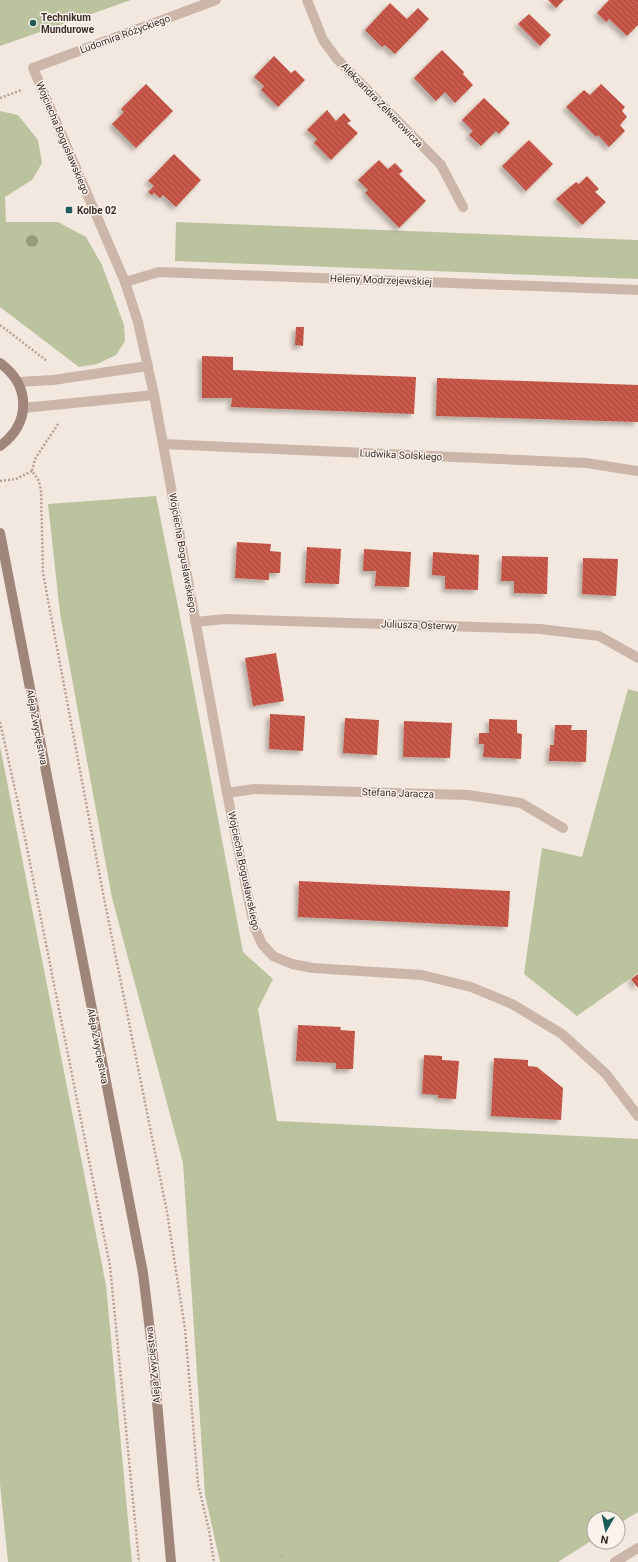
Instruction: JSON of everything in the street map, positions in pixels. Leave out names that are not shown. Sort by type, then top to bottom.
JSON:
[{"type":"main road","points":[[0,363],[10,370],[18,382],[23,395],[24,408],[20,423],[12,436],[0,446]]},
{"type":"main road","name":"Aleja Zwycięstwa","points":[[0,533],[143,1274],[153,1356],[171,1562]]},
{"type":"street","name":"Ludomira Różyckiego","points":[[33,68],[216,0]]},
{"type":"street","name":"Aleksandra Zelwerowicza","points":[[307,0],[323,40],[337,59],[441,165],[463,207]]},
{"type":"street","name":"Wojciecha Bogusławskiego","points":[[33,68],[125,282],[138,322],[154,395],[227,794],[254,926],[262,944],[273,956],[292,964],[313,968],[422,975],[470,986],[512,1004],[562,1034],[601,1069],[638,1116]]},
{"type":"street","name":"Heleny Modrzejewskiej","points":[[125,282],[159,272],[638,290]]},
{"type":"street","points":[[18,382],[53,380],[148,366]]},
{"type":"street","points":[[24,408],[57,406],[154,395]]},
{"type":"street","name":"Ludwika Solskiego","points":[[163,444],[586,463],[638,471]]},
{"type":"street","name":"Juliusza Osterwy","points":[[195,622],[225,619],[540,630],[599,636],[638,658]]},
{"type":"street","name":"Stefana Jaracza","points":[[227,794],[254,789],[468,795],[521,803],[563,828]]},
{"type":"street","points":[[615,1562],[638,1548]]},
{"type":"path","points":[[0,98],[40,84]]},
{"type":"path","points":[[0,325],[51,364],[53,380]]},
{"type":"path","points":[[57,406],[59,422],[35,459],[32,471],[39,481],[41,491],[43,574],[103,893],[167,1212],[185,1329],[198,1484],[209,1530],[214,1562]]},
{"type":"path","points":[[0,481],[16,479],[32,471]]},
{"type":"path","points":[[0,722],[18,804],[110,1266],[130,1457],[139,1562]]},
{"type":"green space","name":"Technikum Mundurowe","points":[[0,0],[131,0],[0,46]]},
{"type":"green space","points":[[0,111],[18,115],[38,140],[42,163],[32,180],[5,197],[6,222],[58,222],[86,237],[102,265],[124,325],[125,341],[116,355],[97,364],[79,367],[0,307]]},
{"type":"green space","points":[[176,222],[638,240],[638,279],[175,261]]},
{"type":"green space","points":[[156,496],[243,952],[273,979],[258,1009],[277,1121],[638,1139],[638,1512],[626,1519],[626,1510],[586,1510],[586,1544],[558,1562],[220,1562],[205,1495],[183,1163],[112,898],[60,613],[48,504]]},
{"type":"green space","points":[[628,689],[638,692],[638,973],[577,1016],[524,974],[542,848],[582,857]]},
{"type":"green space","points":[[0,746],[106,1285],[132,1562],[8,1562],[0,1484]]},
{"type":"green space","points":[[279,1556],[384,1562],[280,1562]]},
{"type":"building","points":[[548,0],[564,0],[556,8]]},
{"type":"building","points":[[609,0],[638,0],[638,25],[627,36],[609,19],[606,22],[597,13]]},
{"type":"building","points":[[390,3],[407,19],[418,8],[429,19],[395,54],[385,45],[382,47],[365,30]]},
{"type":"building","points":[[529,14],[551,35],[540,46],[518,24]]},
{"type":"building","points":[[442,50],[464,72],[463,74],[473,85],[455,103],[445,92],[436,101],[414,78]]},
{"type":"building","points":[[274,56],[291,73],[295,70],[305,80],[278,107],[261,90],[264,86],[254,77]]},
{"type":"building","points":[[146,84],[173,111],[136,148],[112,124],[124,112],[121,109]]},
{"type":"building","points":[[601,84],[625,107],[622,111],[627,117],[620,125],[625,131],[609,147],[598,135],[596,137],[566,107],[584,90],[590,95]]},
{"type":"building","points":[[484,98],[510,123],[499,134],[496,131],[481,146],[469,135],[473,131],[462,120]]},
{"type":"building","points":[[327,110],[336,121],[344,113],[351,121],[347,123],[358,133],[331,160],[314,143],[317,139],[307,130]]},
{"type":"building","points":[[529,140],[553,164],[526,191],[502,166]]},
{"type":"building","points":[[174,154],[201,180],[176,207],[163,195],[160,198],[154,193],[152,195],[148,192],[154,186],[148,181]]},
{"type":"building","points":[[379,160],[388,169],[395,163],[403,171],[399,174],[426,201],[399,228],[365,193],[368,190],[358,180]]},
{"type":"building","points":[[587,176],[599,189],[595,192],[606,202],[582,225],[556,199],[576,182],[579,184]]},
{"type":"building","points":[[296,327],[304,327],[303,346],[295,345]]},
{"type":"building","points":[[202,356],[233,357],[233,370],[416,377],[414,414],[231,407],[232,398],[202,398]]},
{"type":"building","points":[[437,378],[638,385],[638,422],[436,416]]},
{"type":"building","points":[[237,542],[271,544],[270,551],[281,552],[280,573],[269,573],[269,580],[235,578]]},
{"type":"building","points":[[307,547],[341,549],[339,584],[305,583]]},
{"type":"building","points":[[364,549],[411,552],[409,587],[375,586],[376,571],[363,571]]},
{"type":"building","points":[[433,552],[479,555],[478,590],[445,589],[445,576],[432,575]]},
{"type":"building","points":[[502,556],[548,557],[547,594],[514,593],[514,581],[501,581]]},
{"type":"building","points":[[583,558],[618,559],[616,596],[582,594]]},
{"type":"building","points":[[276,653],[284,701],[253,706],[245,658]]},
{"type":"building","points":[[270,714],[305,716],[303,751],[269,749]]},
{"type":"building","points":[[345,718],[379,720],[377,755],[343,753]]},
{"type":"building","points":[[489,719],[517,720],[517,733],[522,734],[521,759],[483,757],[484,744],[479,744],[479,733],[489,733]]},
{"type":"building","points":[[404,721],[452,723],[450,758],[403,757]]},
{"type":"building","points":[[555,725],[572,725],[571,730],[587,730],[586,762],[549,761],[550,745],[554,745]]},
{"type":"building","points":[[299,881],[510,891],[508,927],[298,917]]},
{"type":"building","points":[[638,974],[638,988],[631,979]]},
{"type":"building","points":[[298,1025],[341,1027],[340,1030],[355,1031],[353,1069],[336,1069],[336,1063],[296,1061]]},
{"type":"building","points":[[424,1055],[442,1056],[442,1060],[459,1061],[456,1099],[438,1098],[438,1095],[422,1094]]},
{"type":"building","points":[[494,1058],[528,1060],[528,1066],[537,1067],[563,1088],[561,1120],[491,1116]]},
{"type":"place","name":"Technikum Mundurowe","points":[[33,23]]},
{"type":"place","name":"Kolbe 02","points":[[69,210]]}]
